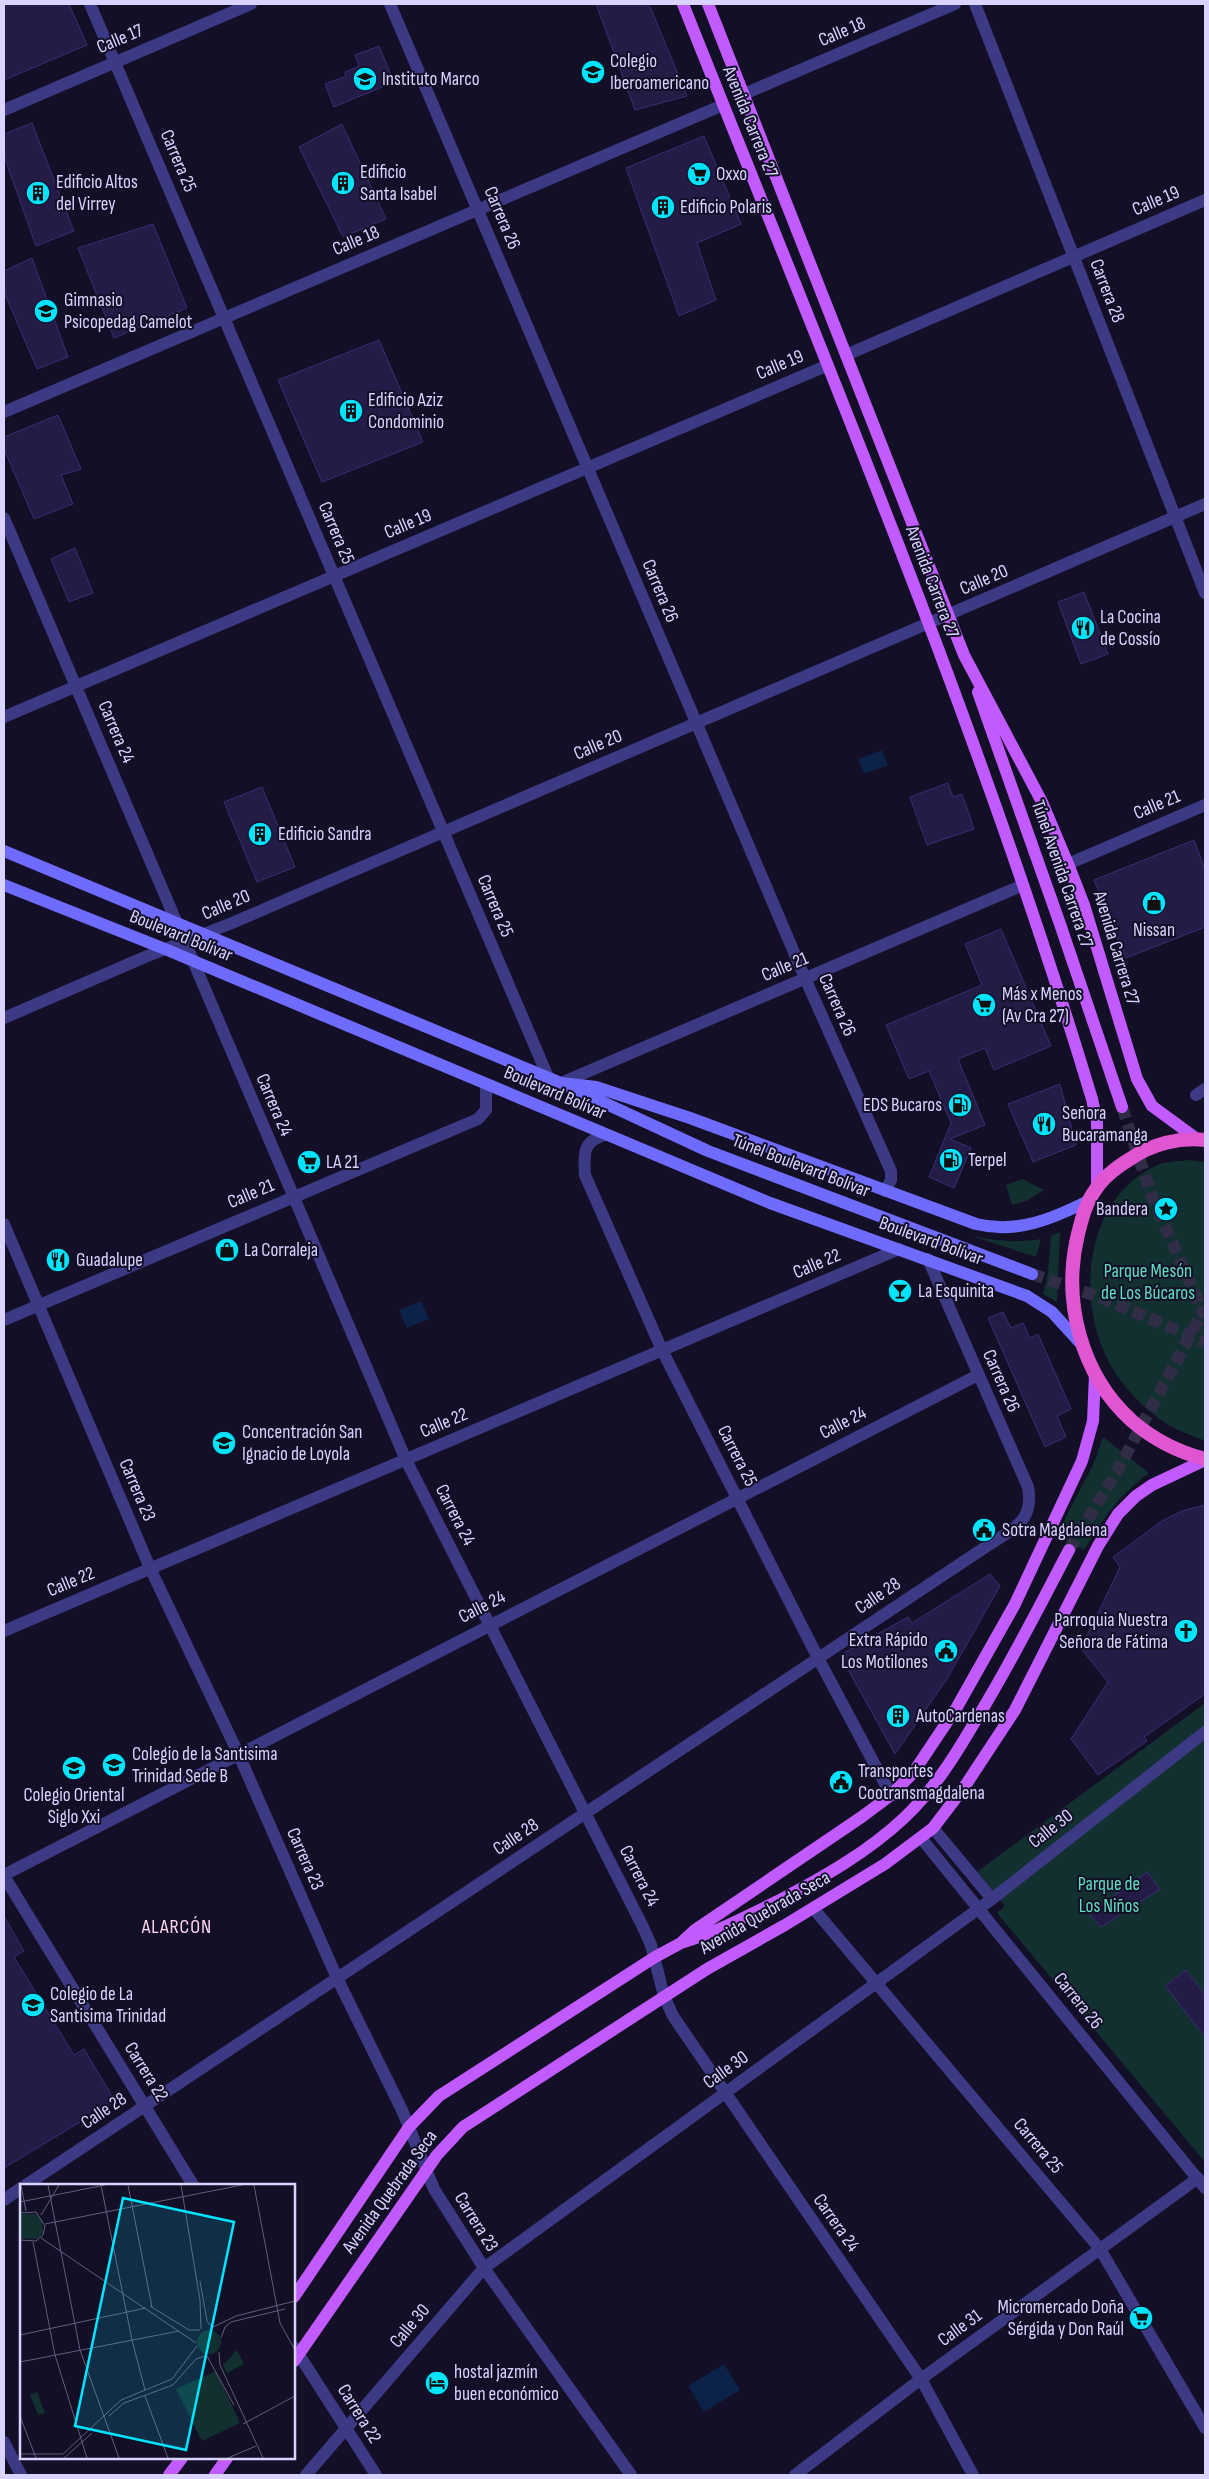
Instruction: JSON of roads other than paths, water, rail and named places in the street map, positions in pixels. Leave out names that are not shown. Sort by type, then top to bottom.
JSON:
[{"type":"highway","points":[[1201,1139],[1176,1140],[1137,1154],[1114,1169],[1097,1187],[1088,1201],[1075,1246],[1070,1274],[1074,1314],[1082,1345],[1095,1374],[1115,1403],[1147,1433],[1168,1446],[1205,1460]]},
{"type":"main road","name":"Avenida Carrera 27","points":[[684,4],[928,624],[1023,885],[1092,1099],[1096,1122],[1097,1187]]},
{"type":"main road","name":"Avenida Carrera 27","points":[[708,4],[964,655],[1042,802],[1068,864],[1084,905],[1137,1079],[1152,1106],[1201,1139]]},
{"type":"main road","name":"Túnel Avenida Carrera 27","points":[[964,655],[1057,915],[1122,1107]]},
{"type":"main road","name":"Boulevard Bolívar","points":[[4,851],[561,1083],[596,1087],[662,1108],[976,1224],[1002,1228],[1028,1226],[1064,1213],[1088,1201]]},
{"type":"main road","name":"Boulevard Bolívar","points":[[4,885],[192,960],[770,1203],[928,1259],[1037,1301],[1068,1327],[1082,1345]]},
{"type":"main road","name":"Túnel Boulevard Bolívar","points":[[561,1083],[708,1151],[1032,1274]]},
{"type":"main road","name":"Avenida Quebrada Seca","points":[[295,2296],[409,2126],[439,2096],[655,1957],[682,1943],[695,1930],[844,1830],[891,1795],[913,1773],[957,1707],[1015,1604],[1082,1461],[1093,1421],[1095,1374]]},
{"type":"main road","name":"Avenida Quebrada Seca","points":[[295,2354],[449,2140],[463,2127],[707,1969],[813,1908],[906,1850],[933,1828],[965,1786],[1015,1710],[1098,1546],[1118,1514],[1136,1496],[1152,1485],[1205,1460]]},
{"type":"main road","points":[[682,1943],[726,1926],[797,1891],[874,1842],[905,1817],[937,1781],[964,1740],[1000,1681],[1069,1550]]},
{"type":"main road","points":[[170,2475],[181,2459]]},
{"type":"main road","points":[[215,2475],[226,2459]]},
{"type":"street","name":"Carrera 25","points":[[90,4],[548,1077]]},
{"type":"street","name":"Calle 17","points":[[4,110],[251,4]]},
{"type":"street","name":"Carrera 26","points":[[390,4],[805,978],[891,1171],[891,1180],[885,1191]]},
{"type":"street","name":"Calle 18","points":[[744,94],[955,4]]},
{"type":"street","name":"Carrera 28","points":[[975,4],[1205,593]]},
{"type":"street","name":"Calle 18","points":[[4,412],[723,105]]},
{"type":"street","name":"Calle 19","points":[[846,355],[1205,200]]},
{"type":"street","name":"Calle 19","points":[[4,717],[826,366]]},
{"type":"street","name":"Calle 20","points":[[4,1018],[1205,504]]},
{"type":"street","name":"Carrera 24","points":[[4,518],[406,1460],[642,1925],[655,1957],[664,1996],[672,2016],[921,2379],[973,2475]]},
{"type":"street","name":"Calle 21","points":[[1068,864],[1205,805]]},
{"type":"street","name":"Calle 21","points":[[561,1083],[1023,885]]},
{"type":"street","name":"Calle 21","points":[[4,1320],[478,1119],[486,1110],[486,1084]]},
{"type":"street","name":"Carrera 25","points":[[605,1135],[589,1142],[584,1157],[585,1175],[662,1350],[818,1658],[891,1795]]},
{"type":"street","name":"Carrera 23","points":[[4,1224],[150,1568],[238,1754],[337,1978],[409,2126],[434,2190],[484,2268],[631,2475]]},
{"type":"street","name":"Calle 22","points":[[4,1631],[899,1249]]},
{"type":"street","name":"Carrera 26","points":[[928,1259],[1028,1487],[1030,1507],[1025,1518]]},
{"type":"street","name":"Calle 24","points":[[4,1875],[978,1374]]},
{"type":"street","name":"Calle 28","points":[[28,2184],[586,1813],[1025,1518]]},
{"type":"street","name":"Calle 30","points":[[306,2475],[347,2430],[484,2268],[979,1910],[1205,1732]]},
{"type":"street","points":[[933,1828],[992,1899]]},
{"type":"street","name":"Carrera 26","points":[[921,1838],[1201,2183]]},
{"type":"street","name":"Carrera 22","points":[[4,1875],[193,2184]]},
{"type":"street","name":"Carrera 25","points":[[813,1908],[1100,2249],[1205,2428]]},
{"type":"street","name":"Calle 31","points":[[795,2475],[921,2379],[1100,2249],[1201,2183]]},
{"type":"street","points":[[4,2200],[20,2189]]},
{"type":"street","name":"Carrera 22","points":[[295,2354],[376,2475]]},
{"type":"street","points":[[4,2442],[21,2475]]},
{"type":"water","points":[[882,750],[888,765],[864,774],[858,759]]},
{"type":"water","points":[[421,1301],[429,1319],[407,1328],[399,1310]]},
{"type":"water","points":[[724,2364],[740,2390],[704,2412],[688,2386]]},
{"type":"tunnel","points":[[1122,1107],[1151,1194],[1205,1317]]},
{"type":"tunnel","points":[[1032,1274],[1099,1297],[1205,1342]]},
{"type":"tunnel","points":[[1069,1550],[1116,1473],[1205,1308]]},
{"type":"place","name":"Colegio Iberoamericano","points":[[593,72]]},
{"type":"place","name":"Instituto Marco","points":[[365,79]]},
{"type":"place","name":"Oxxo","points":[[699,174]]},
{"type":"place","name":"Edificio Santa Isabel","points":[[343,183]]},
{"type":"place","name":"Edificio Altos del Virrey","points":[[38,193]]},
{"type":"place","name":"Edificio Polaris","points":[[663,207]]},
{"type":"place","name":"Gimnasio Psicopedag Camelot","points":[[46,311]]},
{"type":"place","name":"Edificio Aziz Condominio","points":[[351,411]]},
{"type":"place","name":"La Cocina de Cossío","points":[[1083,628]]},
{"type":"place","name":"Edificio Sandra","points":[[260,834]]},
{"type":"place","name":"Nissan","points":[[1154,903]]},
{"type":"place","name":"Más x Menos (Av Cra 27)","points":[[984,1005]]},
{"type":"place","name":"EDS Bucaros","points":[[960,1105]]},
{"type":"place","name":"Señora Bucaramanga","points":[[1044,1124]]},
{"type":"place","name":"Terpel","points":[[951,1160]]},
{"type":"place","name":"LA 21","points":[[309,1162]]},
{"type":"place","name":"Bandera","points":[[1166,1209]]},
{"type":"place","name":"La Corraleja","points":[[227,1250]]},
{"type":"place","name":"Guadalupe","points":[[58,1260]]},
{"type":"place","name":"La Esquinita","points":[[900,1291]]},
{"type":"place","name":"Concentración San Ignacio de Loyola","points":[[224,1443]]},
{"type":"place","name":"Sotra Magdalena","points":[[984,1530]]},
{"type":"place","name":"Parroquia Nuestra Señora de Fátima","points":[[1186,1631]]},
{"type":"place","name":"Extra Rápido Los Motilones","points":[[946,1651]]},
{"type":"place","name":"AutoCardenas","points":[[898,1716]]},
{"type":"place","name":"Colegio de la Santisima Trinidad Sede B","points":[[114,1765]]},
{"type":"place","name":"Colegio Oriental Siglo Xxi","points":[[74,1768]]},
{"type":"place","name":"Transportes Cootransmagdalena","points":[[841,1782]]},
{"type":"place","name":"Colegio de La Santisima Trinidad","points":[[33,2005]]},
{"type":"place","name":"Micromercado Doña Sérgida y Don Raúl","points":[[1141,2318]]},
{"type":"place","name":"hostal jazmín buen económico","points":[[437,2383]]},
{"type":"district","name":"ALARCÓN","points":[[177,1927]]},
{"type":"park label","name":"Parque Mesón de Los Búcaros","points":[[1148,1282]]},
{"type":"park label","name":"Parque de Los Niños","points":[[1109,1895]]}]
